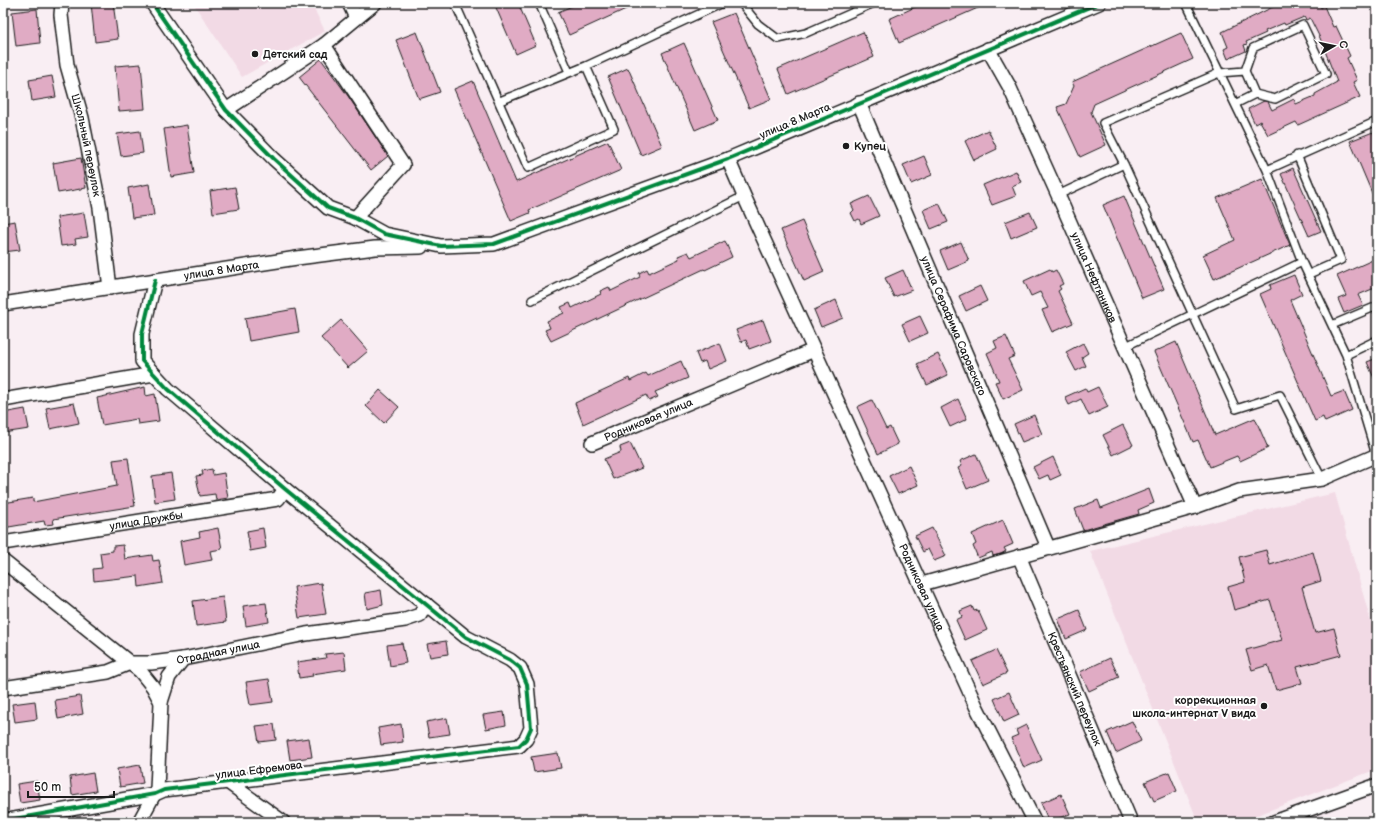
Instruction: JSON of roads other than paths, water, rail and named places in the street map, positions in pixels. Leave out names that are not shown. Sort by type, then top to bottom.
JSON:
[{"type":"street","name":"Школьный переулок","points":[[62,3],[61,15],[67,65],[82,118],[94,178],[110,288]]},
{"type":"street","points":[[152,3],[226,110],[274,159],[328,208],[354,218],[384,234],[441,246]]},
{"type":"street","points":[[350,3],[356,18]]},
{"type":"street","points":[[226,110],[324,45],[375,3]]},
{"type":"street","name":"улица 8 Марта","points":[[3,304],[297,258],[375,248],[494,244],[728,159],[1099,3]]},
{"type":"street","points":[[324,45],[403,165],[354,218]]},
{"type":"street","name":"улица Нефтяников","points":[[988,49],[1009,86],[1195,507]]},
{"type":"street","name":"улица Серафима Саровского","points":[[859,103],[1048,548]]},
{"type":"street","name":"Родниковая улица","points":[[728,159],[976,706],[1034,822]]},
{"type":"street","points":[[155,280],[142,334],[142,361],[168,389],[285,489],[426,604]]},
{"type":"street","name":"Родниковая улица","points":[[592,442],[814,350]]},
{"type":"street","points":[[3,400],[154,374]]},
{"type":"street","points":[[922,584],[1195,507],[1239,491],[1322,479],[1377,455]]},
{"type":"street","name":"улица Дружбы","points":[[3,543],[278,499],[285,489]]},
{"type":"street","name":"Крестьянский переулок","points":[[1019,556],[1131,822]]},
{"type":"street","points":[[3,561],[145,676],[161,702]]},
{"type":"street","name":"Отрадная улица","points":[[3,688],[108,672],[130,664],[183,659],[306,634],[405,620],[420,616],[426,604]]},
{"type":"street","name":"улица Ефремова","points":[[3,821],[155,794],[164,790],[519,746],[526,739],[531,728],[527,684],[520,668],[510,660],[466,637],[426,604]]},
{"type":"street","points":[[139,822],[157,789],[161,702],[169,677],[183,659]]},
{"type":"street","points":[[229,783],[283,822]]},
{"type":"street","points":[[1279,821],[1377,784]]},
{"type":"lane","points":[[456,3],[528,168],[614,129],[586,66]]},
{"type":"lane","points":[[539,3],[569,72]]},
{"type":"lane","points":[[500,101],[586,66],[723,3]]},
{"type":"lane","points":[[742,3],[758,24],[778,39],[806,33],[869,4]]},
{"type":"lane","points":[[1186,3],[1267,170],[1302,262],[1346,355],[1377,455]]},
{"type":"lane","points":[[1235,104],[1255,94],[1275,99],[1326,74],[1303,25],[1253,48],[1245,71],[1255,94]]},
{"type":"lane","points":[[1245,71],[1219,73],[1103,123],[1124,164],[1194,314],[1236,409],[1280,395],[1322,479]]},
{"type":"lane","points":[[1267,170],[1377,121]]},
{"type":"lane","points":[[1297,156],[1341,260],[1309,274]]},
{"type":"lane","points":[[1058,195],[1124,164]]},
{"type":"lane","points":[[532,300],[744,196]]},
{"type":"lane","points":[[1124,347],[1302,262]]},
{"type":"lane","points":[[1332,325],[1377,306]]},
{"type":"lane","points":[[1346,355],[1377,340]]},
{"type":"place","name":"Детский сад","points":[[255,54]]},
{"type":"place","name":"Купец","points":[[846,146]]},
{"type":"place","name":"коррекционная школа-интернат V вида","points":[[1264,706]]}]
